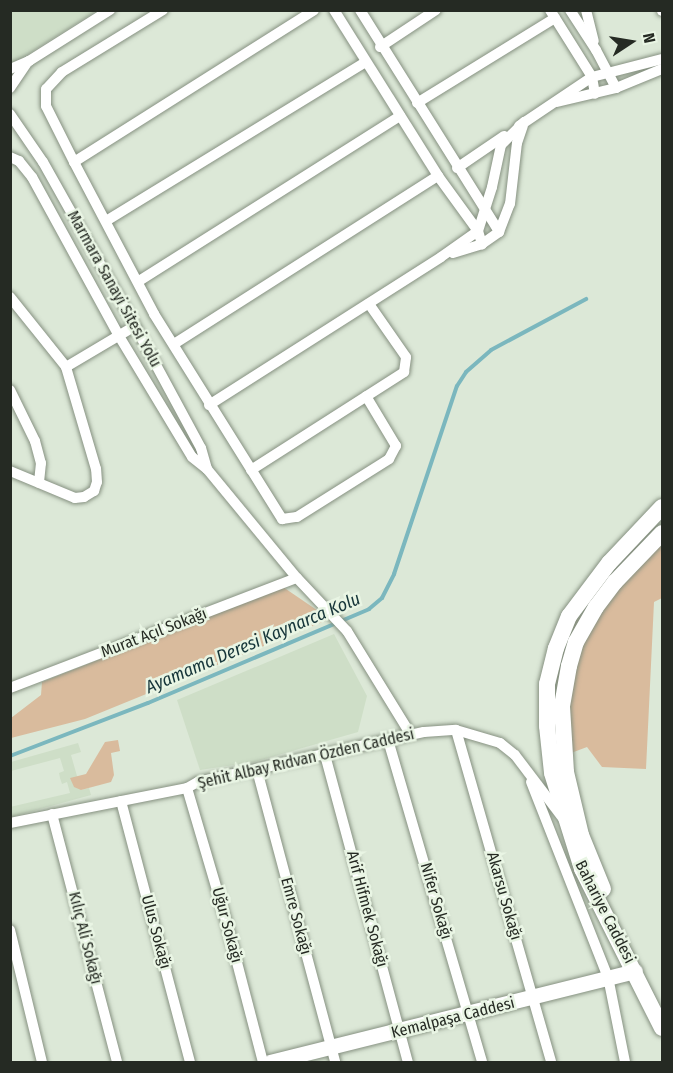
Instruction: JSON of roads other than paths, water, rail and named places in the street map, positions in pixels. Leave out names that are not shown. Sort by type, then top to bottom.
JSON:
[{"type":"main road","name":"Bahariye Caddesi","points":[[663,507],[609,563],[569,616],[556,648],[547,684],[547,726],[552,773],[566,822],[582,869],[663,1028]]},
{"type":"main road","points":[[663,533],[615,582],[596,607],[576,642],[562,706],[566,772],[582,835],[600,883],[663,1008]]},
{"type":"main road","name":"Kemalpaşa Caddesi","points":[[270,1062],[400,1032],[635,971]]},
{"type":"street","points":[[10,69],[28,61],[110,10]]},
{"type":"street","points":[[163,10],[62,72],[46,88],[46,106],[74,162],[139,281],[154,314],[282,519],[297,517],[389,459],[396,446],[366,396]]},
{"type":"street","points":[[74,162],[314,10]]},
{"type":"street","points":[[334,10],[438,176],[478,231],[482,244]]},
{"type":"street","points":[[360,10],[380,46],[499,232]]},
{"type":"street","points":[[380,46],[436,10]]},
{"type":"street","points":[[570,10],[596,50]]},
{"type":"street","points":[[586,10],[596,50],[606,73],[616,88]]},
{"type":"street","points":[[417,103],[552,14],[592,77],[595,94]]},
{"type":"street","points":[[457,168],[592,77],[663,59]]},
{"type":"street","points":[[10,88],[28,61]]},
{"type":"street","points":[[106,221],[365,62]]},
{"type":"street","points":[[551,103],[616,88],[663,69]]},
{"type":"street","name":"Marmara Sanayi Sitesi Yolu","points":[[10,114],[15,127],[43,162],[135,326],[201,448],[207,469]]},
{"type":"street","points":[[139,281],[400,116]]},
{"type":"street","points":[[209,405],[369,304],[478,231],[501,145],[524,122]]},
{"type":"street","points":[[441,257],[482,244],[499,232],[510,204],[517,143],[524,122]]},
{"type":"street","name":"Marmara Sanayi Sitesi Yolu","points":[[10,156],[19,161],[32,177],[119,336],[192,457],[207,469],[297,578],[347,631],[411,735]]},
{"type":"street","points":[[174,344],[438,176]]},
{"type":"street","points":[[10,297],[66,367],[96,470],[97,482],[90,494],[75,498],[10,471]]},
{"type":"street","points":[[251,470],[404,372],[406,357],[369,304]]},
{"type":"street","points":[[66,367],[135,326]]},
{"type":"street","points":[[10,390],[35,441],[40,463],[39,483]]},
{"type":"street","name":"Murat Açıl Sokağı","points":[[10,688],[297,578]]},
{"type":"street","name":"Şehit Albay Rıdvan Özden Caddesi","points":[[10,823],[187,788],[198,782],[411,735],[456,730],[500,743],[525,767],[566,822]]},
{"type":"street","name":"Akarsu Sokağı","points":[[456,730],[551,1062]]},
{"type":"street","name":"Nifer Sokağı","points":[[388,740],[482,1062]]},
{"type":"street","name":"Arif Hifmek Sokağı","points":[[325,755],[408,1062]]},
{"type":"street","points":[[525,767],[608,977],[625,1062]]},
{"type":"street","name":"Emre Sokağı","points":[[257,770],[336,1062]]},
{"type":"street","name":"Uğur Sokağı","points":[[187,788],[227,924],[263,1062]]},
{"type":"street","name":"Ulus Sokağı","points":[[121,801],[190,1062]]},
{"type":"street","name":"Kılıç Ali Sokağı","points":[[52,814],[117,1062]]},
{"type":"street","points":[[10,930],[42,1062]]},
{"type":"waterway","name":"Ayamama Deresi Kaynarca Kolu","points":[[10,756],[148,703],[369,609],[382,598],[394,574],[457,386],[466,372],[491,350],[586,299]]}]
